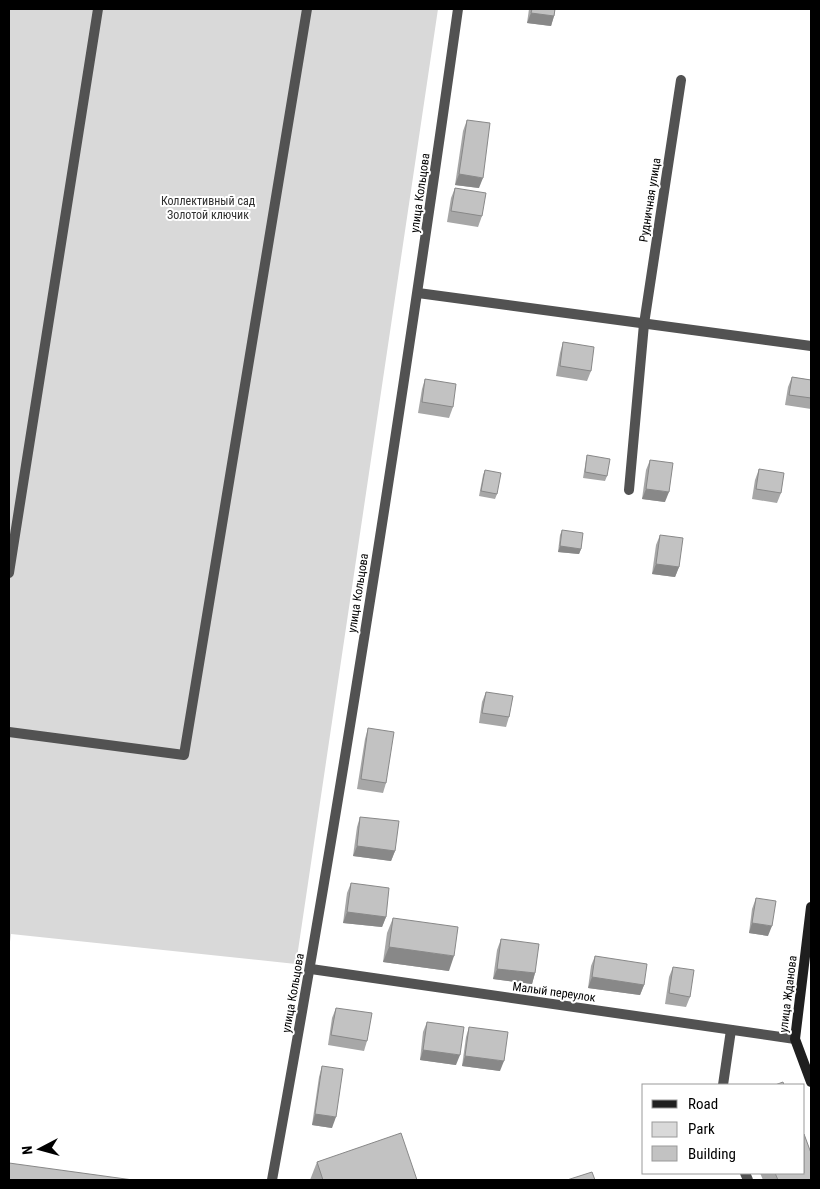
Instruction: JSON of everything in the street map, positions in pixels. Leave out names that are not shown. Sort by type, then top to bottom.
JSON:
[{"type":"street","points":[[9,573],[98,9]]},
{"type":"street","points":[[9,732],[184,755],[307,9]]},
{"type":"street","name":"улица Кольцова","points":[[272,1180],[310,969],[418,292],[458,9]]},
{"type":"street","name":"Рудничная улица","points":[[629,490],[644,324],[681,80]]},
{"type":"street","points":[[418,292],[811,346]]},
{"type":"street","name":"улица Жданова","points":[[811,907],[795,1039],[811,1082]]},
{"type":"street","name":"Малый переулок","points":[[310,969],[795,1039]]},
{"type":"street","points":[[723,1084],[731,1030]]},
{"type":"green space","name":"Коллективный сад Золотой ключик","points":[[9,9],[438,9],[296,964],[11,934],[9,950]]},
{"type":"building","points":[[532,9],[555,9],[554,16],[531,13]]},
{"type":"building","points":[[467,120],[490,123],[483,178],[459,174]]},
{"type":"building","points":[[455,188],[486,193],[482,216],[451,211]]},
{"type":"building","points":[[563,342],[594,347],[591,371],[560,366]]},
{"type":"building","points":[[792,377],[811,380],[811,398],[789,395]]},
{"type":"building","points":[[425,379],[456,384],[453,407],[422,402]]},
{"type":"building","points":[[587,455],[610,459],[607,476],[585,472]]},
{"type":"building","points":[[650,460],[673,463],[669,492],[646,489]]},
{"type":"building","points":[[759,469],[784,473],[781,493],[756,489]]},
{"type":"building","points":[[485,470],[501,473],[497,494],[481,491]]},
{"type":"building","points":[[562,530],[583,533],[581,549],[560,546]]},
{"type":"building","points":[[660,535],[683,538],[679,567],[656,564]]},
{"type":"building","points":[[486,692],[513,696],[509,717],[482,713]]},
{"type":"building","points":[[368,728],[394,732],[386,783],[361,779]]},
{"type":"building","points":[[360,817],[399,821],[395,851],[357,846]]},
{"type":"building","points":[[351,883],[389,888],[386,917],[347,912]]},
{"type":"building","points":[[756,898],[776,901],[772,926],[752,923]]},
{"type":"building","points":[[393,918],[458,927],[454,956],[389,947]]},
{"type":"building","points":[[501,939],[539,944],[535,973],[497,969]]},
{"type":"building","points":[[595,956],[647,964],[644,985],[592,977]]},
{"type":"building","points":[[673,967],[694,970],[690,997],[669,993]]},
{"type":"building","points":[[336,1008],[372,1013],[367,1041],[331,1035]]},
{"type":"building","points":[[427,1022],[464,1027],[460,1055],[423,1050]]},
{"type":"building","points":[[469,1027],[508,1032],[504,1061],[465,1056]]},
{"type":"building","points":[[322,1066],[343,1069],[336,1117],[315,1114]]},
{"type":"building","points":[[401,1133],[417,1180],[323,1180],[317,1162]]},
{"type":"building","points":[[805,1137],[811,1153],[811,1180],[778,1180],[775,1174],[805,1174]]},
{"type":"building","points":[[9,1163],[133,1180],[9,1180]]},
{"type":"building","points":[[592,1172],[595,1180],[567,1180]]}]
